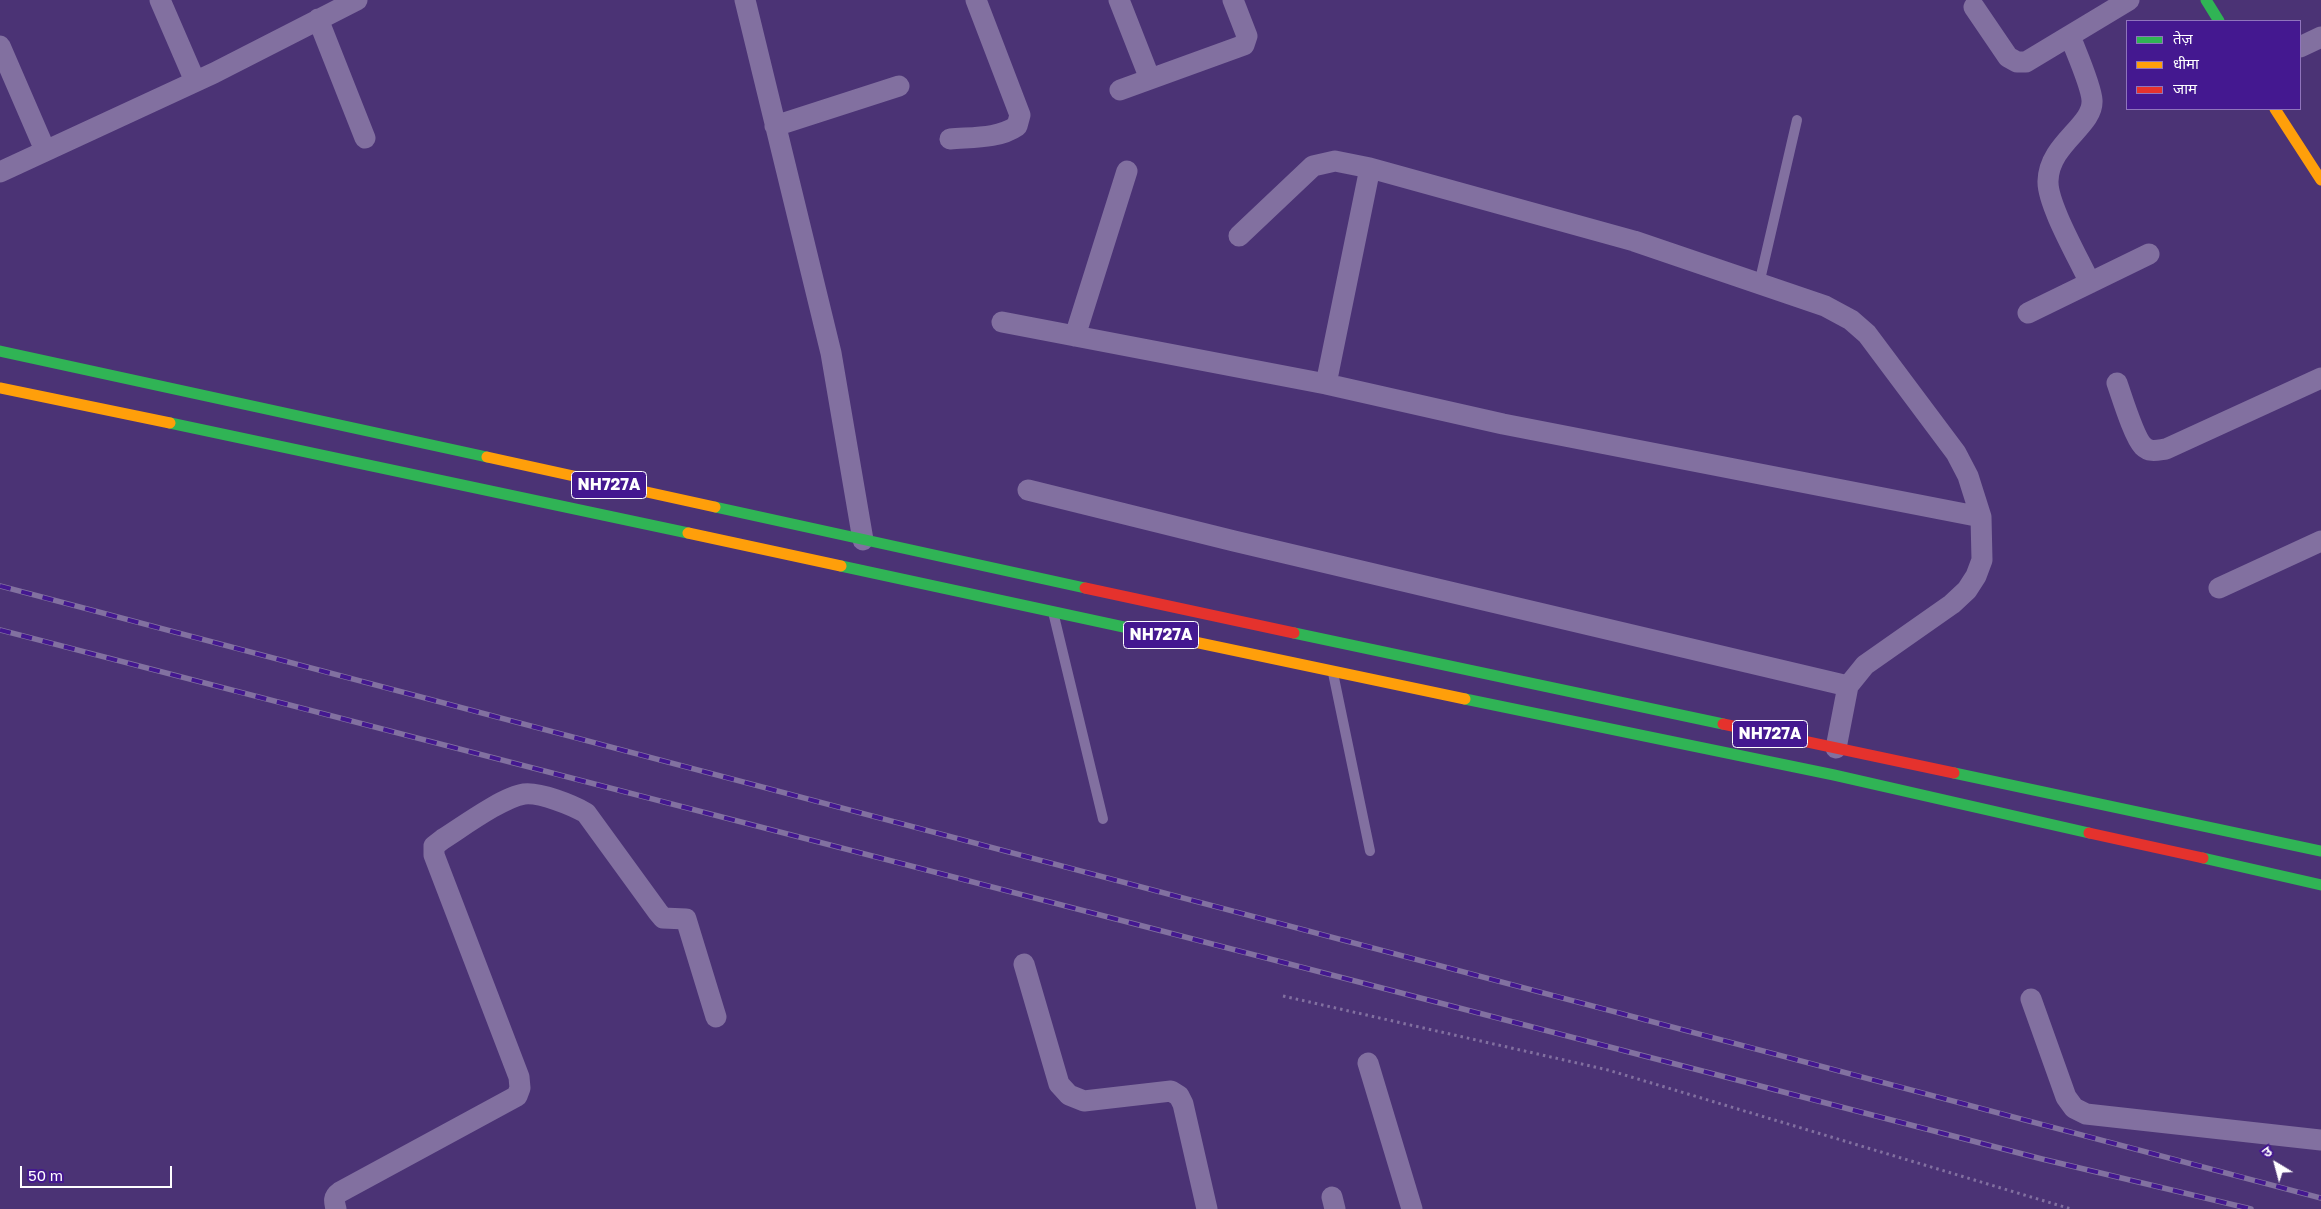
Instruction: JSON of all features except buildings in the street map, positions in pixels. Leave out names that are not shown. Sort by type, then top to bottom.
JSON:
[{"type":"main road","points":[[2206,0],[2218,20]]},
{"type":"main road","points":[[2276,110],[2321,180]]},
{"type":"main road","name":"NH727A","points":[[0,351],[863,540],[2321,851]]},
{"type":"main road","name":"NH727A","points":[[0,388],[341,458],[1053,612],[1834,775],[2321,885]]},
{"type":"street","points":[[160,0],[195,81]]},
{"type":"street","points":[[0,172],[195,81],[357,0]]},
{"type":"street","points":[[745,0],[831,353],[863,540]]},
{"type":"street","points":[[950,139],[1000,134],[1009,131],[1017,126],[1020,115],[976,0]]},
{"type":"street","points":[[1119,0],[1150,80]]},
{"type":"street","points":[[1120,90],[1244,45],[1247,36],[1232,0]]},
{"type":"street","points":[[1974,7],[2008,57],[2017,62],[2026,62],[2129,0]]},
{"type":"street","points":[[318,20],[365,138]]},
{"type":"street","points":[[2070,36],[2092,100],[2091,113],[2057,151],[2049,168],[2048,184],[2052,201],[2090,282]]},
{"type":"street","points":[[2301,46],[2321,37]]},
{"type":"street","points":[[0,46],[45,150]]},
{"type":"street","points":[[775,126],[900,86]]},
{"type":"street","points":[[1239,236],[1313,166],[1335,161],[1370,168],[1634,241],[1825,306],[1851,320],[1866,334],[1956,453],[1968,476],[1981,517],[1982,560],[1976,576],[1967,590],[1952,604],[1865,665],[1848,686],[1836,748]]},
{"type":"street","points":[[1326,384],[1370,168]]},
{"type":"street","points":[[1075,336],[1127,171]]},
{"type":"street","points":[[2028,313],[2149,254]]},
{"type":"street","points":[[1002,322],[1326,384],[1512,426],[1981,517]]},
{"type":"street","points":[[2117,383],[2136,434],[2143,446],[2153,451],[2166,449],[2321,378]]},
{"type":"street","points":[[1028,490],[1234,541],[1848,686]]},
{"type":"street","points":[[2219,588],[2321,542]]},
{"type":"street","points":[[336,1209],[334,1200],[335,1196],[340,1192],[517,1096],[520,1088],[519,1078],[434,855],[434,846],[443,839],[511,798],[524,794],[534,795],[575,806],[586,813],[663,918],[686,918],[716,1017]]},
{"type":"street","points":[[1024,964],[1059,1084],[1069,1095],[1084,1101],[1171,1091],[1179,1096],[1183,1104],[1207,1209]]},
{"type":"street","points":[[2031,999],[2066,1097],[2074,1108],[2086,1114],[2321,1140]]},
{"type":"street","points":[[1368,1063],[1412,1209]]},
{"type":"lane","points":[[1759,284],[1797,120]]},
{"type":"lane","points":[[1053,612],[1103,819]]},
{"type":"lane","points":[[1333,671],[1370,851]]},
{"type":"path","points":[[1283,996],[1608,1070],[2071,1209]]},
{"type":"railway","points":[[0,586],[2321,1198]]},
{"type":"railway","points":[[0,630],[2042,1159],[2251,1209]]},
{"type":"traffic: fast","points":[[2206,0],[2218,20]]},
{"type":"traffic: fast","points":[[0,351],[487,457]]},
{"type":"traffic: fast","points":[[170,423],[688,533]]},
{"type":"traffic: fast","points":[[715,507],[1085,588]]},
{"type":"traffic: fast","points":[[841,566],[1147,632]]},
{"type":"traffic: fast","points":[[1294,633],[1723,724]]},
{"type":"traffic: fast","points":[[1465,699],[1834,775],[2089,833]]},
{"type":"traffic: fast","points":[[1954,773],[2321,851]]},
{"type":"traffic: fast","points":[[2203,858],[2321,885]]},
{"type":"traffic: slow","points":[[2276,110],[2321,180]]},
{"type":"traffic: slow","points":[[0,388],[170,423]]},
{"type":"traffic: slow","points":[[487,457],[715,507]]},
{"type":"traffic: slow","points":[[688,533],[841,566]]},
{"type":"traffic: slow","points":[[1147,632],[1465,699]]},
{"type":"traffic: jam","points":[[1085,588],[1294,633]]},
{"type":"traffic: jam","points":[[1723,724],[1954,773]]},
{"type":"traffic: jam","points":[[2089,833],[2203,858]]}]
